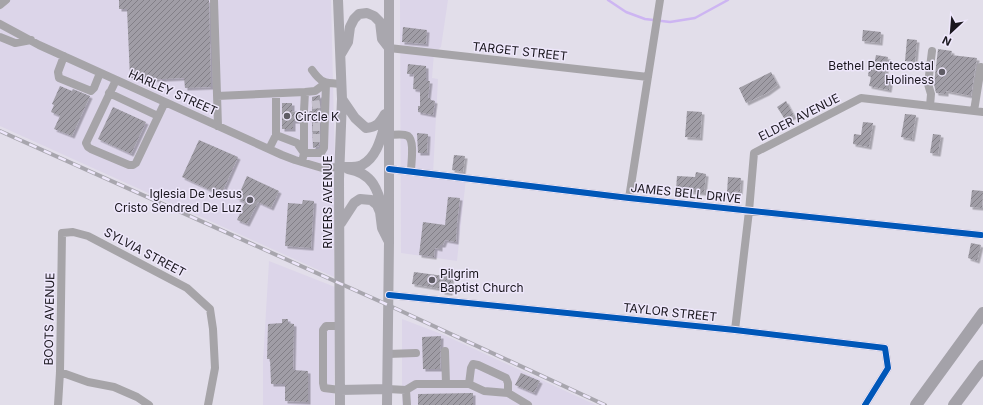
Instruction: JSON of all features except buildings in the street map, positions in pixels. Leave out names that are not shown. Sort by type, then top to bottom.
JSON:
[{"type":"highway","points":[[916,405],[983,313]]},
{"type":"highway","points":[[954,405],[983,366]]},
{"type":"main road","name":"RIVERS AVENUE","points":[[338,0],[342,99],[340,167],[340,405]]},
{"type":"main road","points":[[387,405],[389,295],[389,0]]},
{"type":"main road","points":[[340,55],[348,42],[350,27],[354,19],[360,14],[367,13],[374,16],[380,22],[382,39],[389,48]]},
{"type":"main road","points":[[342,99],[355,118],[366,128],[373,127],[380,123],[388,108]]},
{"type":"main road","points":[[340,167],[362,165],[373,155],[379,144],[388,108]]},
{"type":"main road","points":[[340,167],[363,173],[370,179],[377,189],[384,213],[389,221]]},
{"type":"main road","points":[[340,225],[354,203],[360,199],[371,200],[377,205],[380,212],[382,228],[389,242]]},
{"type":"main road","points":[[340,390],[388,389]]},
{"type":"street","points":[[0,5],[6,0]]},
{"type":"street","points":[[214,0],[218,126]]},
{"type":"street","points":[[629,198],[660,0]]},
{"type":"street","name":"HARLEY STREET","points":[[0,24],[100,73],[269,149],[322,168],[340,167]]},
{"type":"street","points":[[0,37],[15,43],[31,40]]},
{"type":"street","name":"TARGET STREET","points":[[389,48],[648,78]]},
{"type":"street","points":[[930,106],[931,94],[928,84],[932,51]]},
{"type":"street","points":[[64,56],[58,72],[59,78],[90,91],[94,88],[100,73]]},
{"type":"street","points":[[974,111],[981,67]]},
{"type":"street","points":[[312,70],[318,80],[326,83],[341,84]]},
{"type":"street","points":[[116,80],[86,143],[91,149],[129,165],[133,165],[136,163],[165,102]]},
{"type":"street","points":[[217,96],[315,91],[326,83]]},
{"type":"street","points":[[313,106],[326,83]]},
{"type":"street","points":[[302,162],[304,153],[304,138],[322,117],[313,106],[305,92]]},
{"type":"street","points":[[109,94],[158,116]]},
{"type":"street","points":[[269,149],[276,135],[276,94]]},
{"type":"street","name":"ELDER AVENUE","points":[[735,330],[749,211],[754,153],[861,98],[983,112]]},
{"type":"street","points":[[304,153],[321,153],[324,148],[313,126]]},
{"type":"street","points":[[276,135],[297,143],[304,153]]},
{"type":"street","points":[[388,135],[417,137]]},
{"type":"street","points":[[408,136],[412,145],[411,171]]},
{"type":"street","points":[[304,138],[319,138]]},
{"type":"street","name":"JAMES BELL DRIVE","points":[[389,169],[629,198],[981,235]]},
{"type":"street","name":"SYLVIA STREET","points":[[62,233],[73,232],[88,236],[188,288],[210,308],[214,329],[215,368],[208,405]]},
{"type":"street","name":"BOOTS AVENUE","points":[[58,405],[60,372],[62,233]]},
{"type":"street","name":"TAYLOR STREET","points":[[389,295],[735,330],[885,348],[888,368],[865,405]]},
{"type":"street","points":[[340,326],[326,326],[323,330],[323,383],[324,388],[340,390]]},
{"type":"street","points":[[445,351],[446,384]]},
{"type":"street","points":[[388,354],[416,353]]},
{"type":"street","points":[[469,384],[471,368],[473,364],[478,364],[506,378],[508,393]]},
{"type":"street","points":[[60,372],[88,382],[114,387],[137,397],[148,405]]},
{"type":"street","points":[[388,389],[406,390],[416,384],[469,384],[484,391],[508,393],[528,405]]},
{"type":"street","points":[[406,390],[406,405]]},
{"type":"shaded area","points":[[0,0],[331,0],[335,167],[334,277],[0,126]]},
{"type":"shaded area","points":[[400,0],[448,0],[441,47],[434,53],[432,78],[438,79],[433,174],[466,178],[457,261],[401,253]]},
{"type":"shaded area","points":[[269,261],[335,287],[334,405],[263,405],[263,362]]},
{"type":"shaded area","points":[[402,319],[444,335],[596,405],[402,405]]},
{"type":"waterway","points":[[608,0],[626,12],[645,19],[670,22],[695,18],[728,0]]},
{"type":"tunnel","points":[[312,105],[320,104]]},
{"type":"tunnel","points":[[305,117],[320,117]]},
{"type":"tunnel","points":[[313,127],[320,127]]},
{"type":"tunnel","points":[[313,138],[320,138]]},
{"type":"railway","points":[[0,131],[388,305],[605,405]]},
{"type":"cycle path","points":[[389,169],[629,198],[981,235]]},
{"type":"cycle path","points":[[389,295],[735,330],[885,348],[888,368],[865,405]]},
{"type":"place","name":"Bethel Pentecostal Holiness","points":[[942,72]]},
{"type":"place","name":"Circle K","points":[[287,116]]},
{"type":"place","name":"Iglesia De Jesus Cristo Sendred De Luz","points":[[250,200]]},
{"type":"place","name":"Pilgrim Baptist Church","points":[[432,280]]}]
